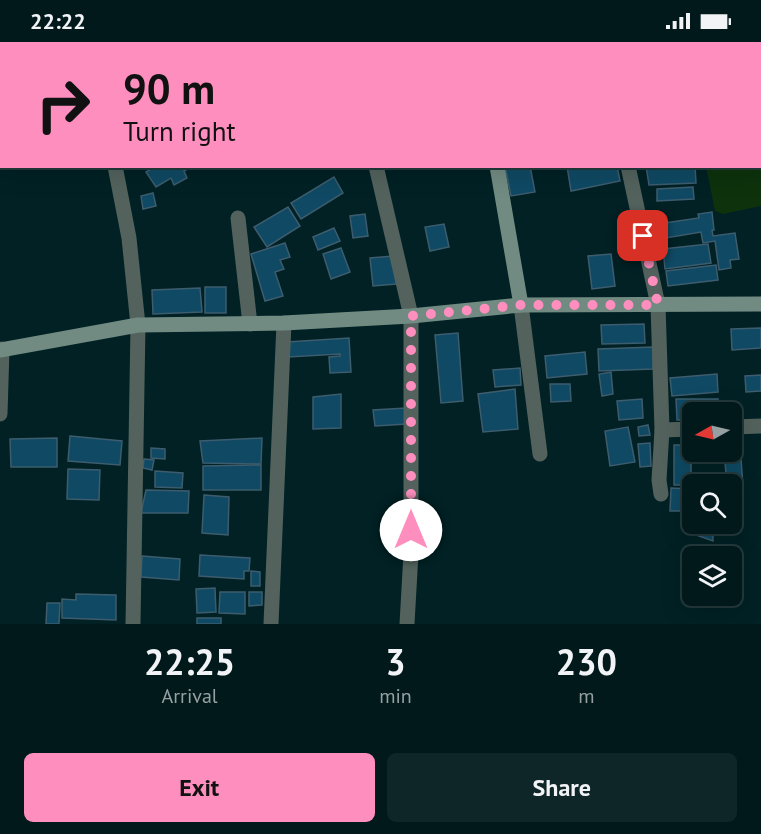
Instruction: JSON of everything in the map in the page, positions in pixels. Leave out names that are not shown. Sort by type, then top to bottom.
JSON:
[{"type":"main road","points":[[496,168],[521,305]]},
{"type":"main road","points":[[1,350],[138,324],[284,323],[411,316],[521,305],[761,304]]},
{"type":"street","points":[[115,168],[129,238],[138,324],[133,624]]},
{"type":"street","points":[[376,168],[411,316],[411,553],[407,624]]},
{"type":"street","points":[[628,168],[658,305],[662,430],[660,494]]},
{"type":"street","points":[[238,218],[250,324]]},
{"type":"street","points":[[521,305],[540,454]]},
{"type":"street","points":[[271,624],[284,323]]},
{"type":"street","points":[[0,414],[1,350]]},
{"type":"street","points":[[742,427],[761,426]]},
{"type":"street","points":[[662,430],[682,429]]},
{"type":"green space","points":[[706,168],[761,168],[761,206],[723,214],[715,211]]},
{"type":"building","points":[[153,168],[189,168],[184,171],[187,178],[174,185],[171,178],[156,187],[146,172]]},
{"type":"building","points":[[505,168],[530,168],[535,192],[511,196]]},
{"type":"building","points":[[567,168],[617,168],[620,181],[571,191]]},
{"type":"building","points":[[646,168],[695,168],[696,183],[649,185]]},
{"type":"building","points":[[334,177],[343,193],[301,219],[291,203]]},
{"type":"building","points":[[693,187],[694,199],[657,201],[657,189]]},
{"type":"building","points":[[153,193],[156,206],[143,209],[141,196]]},
{"type":"building","points":[[288,207],[300,226],[267,247],[254,227]]},
{"type":"building","points":[[712,212],[713,236],[735,233],[739,259],[730,260],[731,268],[719,270],[715,241],[703,243],[701,232],[660,239],[658,224],[699,218],[698,214]]},
{"type":"building","points":[[365,214],[368,236],[353,238],[350,216]]},
{"type":"building","points":[[444,224],[449,247],[430,251],[425,227]]},
{"type":"building","points":[[334,228],[340,241],[318,250],[313,237]]},
{"type":"building","points":[[285,243],[290,257],[280,260],[284,269],[275,272],[283,296],[265,301],[251,254]]},
{"type":"building","points":[[708,244],[711,263],[665,269],[663,249]]},
{"type":"building","points":[[341,248],[350,272],[331,279],[323,254]]},
{"type":"building","points":[[611,254],[615,286],[592,289],[588,256]]},
{"type":"building","points":[[393,256],[396,284],[373,286],[370,258]]},
{"type":"building","points":[[716,265],[718,280],[668,286],[666,271]]},
{"type":"building","points":[[205,287],[226,287],[226,313],[205,313]]},
{"type":"building","points":[[200,288],[202,312],[153,314],[152,290]]},
{"type":"building","points":[[644,324],[645,343],[602,344],[601,325]]},
{"type":"building","points":[[761,328],[761,348],[732,350],[731,329]]},
{"type":"building","points":[[458,333],[463,401],[441,403],[435,335]]},
{"type":"building","points":[[349,338],[351,372],[330,373],[329,357],[340,356],[340,354],[288,357],[287,342]]},
{"type":"building","points":[[653,347],[653,369],[599,371],[598,349]]},
{"type":"building","points":[[585,352],[587,374],[547,378],[545,356]]},
{"type":"building","points":[[520,368],[521,385],[495,387],[493,370]]},
{"type":"building","points":[[611,372],[613,394],[602,396],[599,374]]},
{"type":"building","points":[[717,374],[718,392],[672,396],[670,378]]},
{"type":"building","points":[[761,375],[761,391],[746,392],[745,376]]},
{"type":"building","points":[[550,384],[570,384],[571,401],[551,402]]},
{"type":"building","points":[[515,389],[518,429],[483,432],[478,394]]},
{"type":"building","points":[[341,394],[341,428],[313,429],[313,397]]},
{"type":"building","points":[[642,399],[643,418],[619,420],[617,401]]},
{"type":"building","points":[[676,399],[718,399],[718,402],[682,402],[682,420],[677,420]]},
{"type":"building","points":[[406,408],[407,424],[375,426],[373,410]]},
{"type":"building","points":[[648,425],[650,435],[639,436],[638,427]]},
{"type":"building","points":[[628,427],[635,462],[610,466],[605,431]]},
{"type":"building","points":[[70,436],[122,441],[120,465],[68,461]]},
{"type":"building","points":[[57,438],[57,467],[11,467],[10,439]]},
{"type":"building","points":[[262,438],[261,464],[203,463],[200,441]]},
{"type":"building","points":[[650,443],[651,466],[640,467],[638,444]]},
{"type":"building","points":[[674,445],[682,445],[682,462],[691,462],[691,474],[682,474],[682,485],[674,485]]},
{"type":"building","points":[[151,448],[165,449],[165,459],[151,458]]},
{"type":"building","points":[[144,459],[154,460],[152,470],[143,468]]},
{"type":"building","points":[[725,462],[741,462],[743,486],[742,474],[726,474]]},
{"type":"building","points":[[261,465],[261,490],[203,490],[203,466]]},
{"type":"building","points":[[68,469],[100,470],[99,500],[67,499]]},
{"type":"building","points":[[155,471],[183,473],[182,488],[155,487]]},
{"type":"building","points":[[671,488],[682,489],[682,511],[670,511]]},
{"type":"building","points":[[146,490],[189,491],[188,513],[141,513]]},
{"type":"building","points":[[204,495],[229,497],[228,535],[202,533]]},
{"type":"building","points":[[713,534],[713,541],[696,535]]},
{"type":"building","points":[[200,555],[250,558],[249,571],[244,571],[244,579],[199,576]]},
{"type":"building","points":[[142,556],[180,559],[179,580],[141,577]]},
{"type":"building","points":[[251,571],[260,572],[260,586],[251,586]]},
{"type":"building","points":[[215,588],[216,612],[197,613],[196,589]]},
{"type":"building","points":[[220,592],[245,592],[245,614],[219,613]]},
{"type":"building","points":[[249,592],[262,592],[262,605],[249,606]]},
{"type":"building","points":[[76,594],[116,595],[116,620],[62,618],[62,599],[76,600]]},
{"type":"building","points":[[47,603],[60,603],[59,624],[46,624]]},
{"type":"building","points":[[197,618],[221,618],[221,624],[197,624]]},
{"type":"route","points":[[411,530],[411,316],[521,305],[658,305],[643,236]]}]
